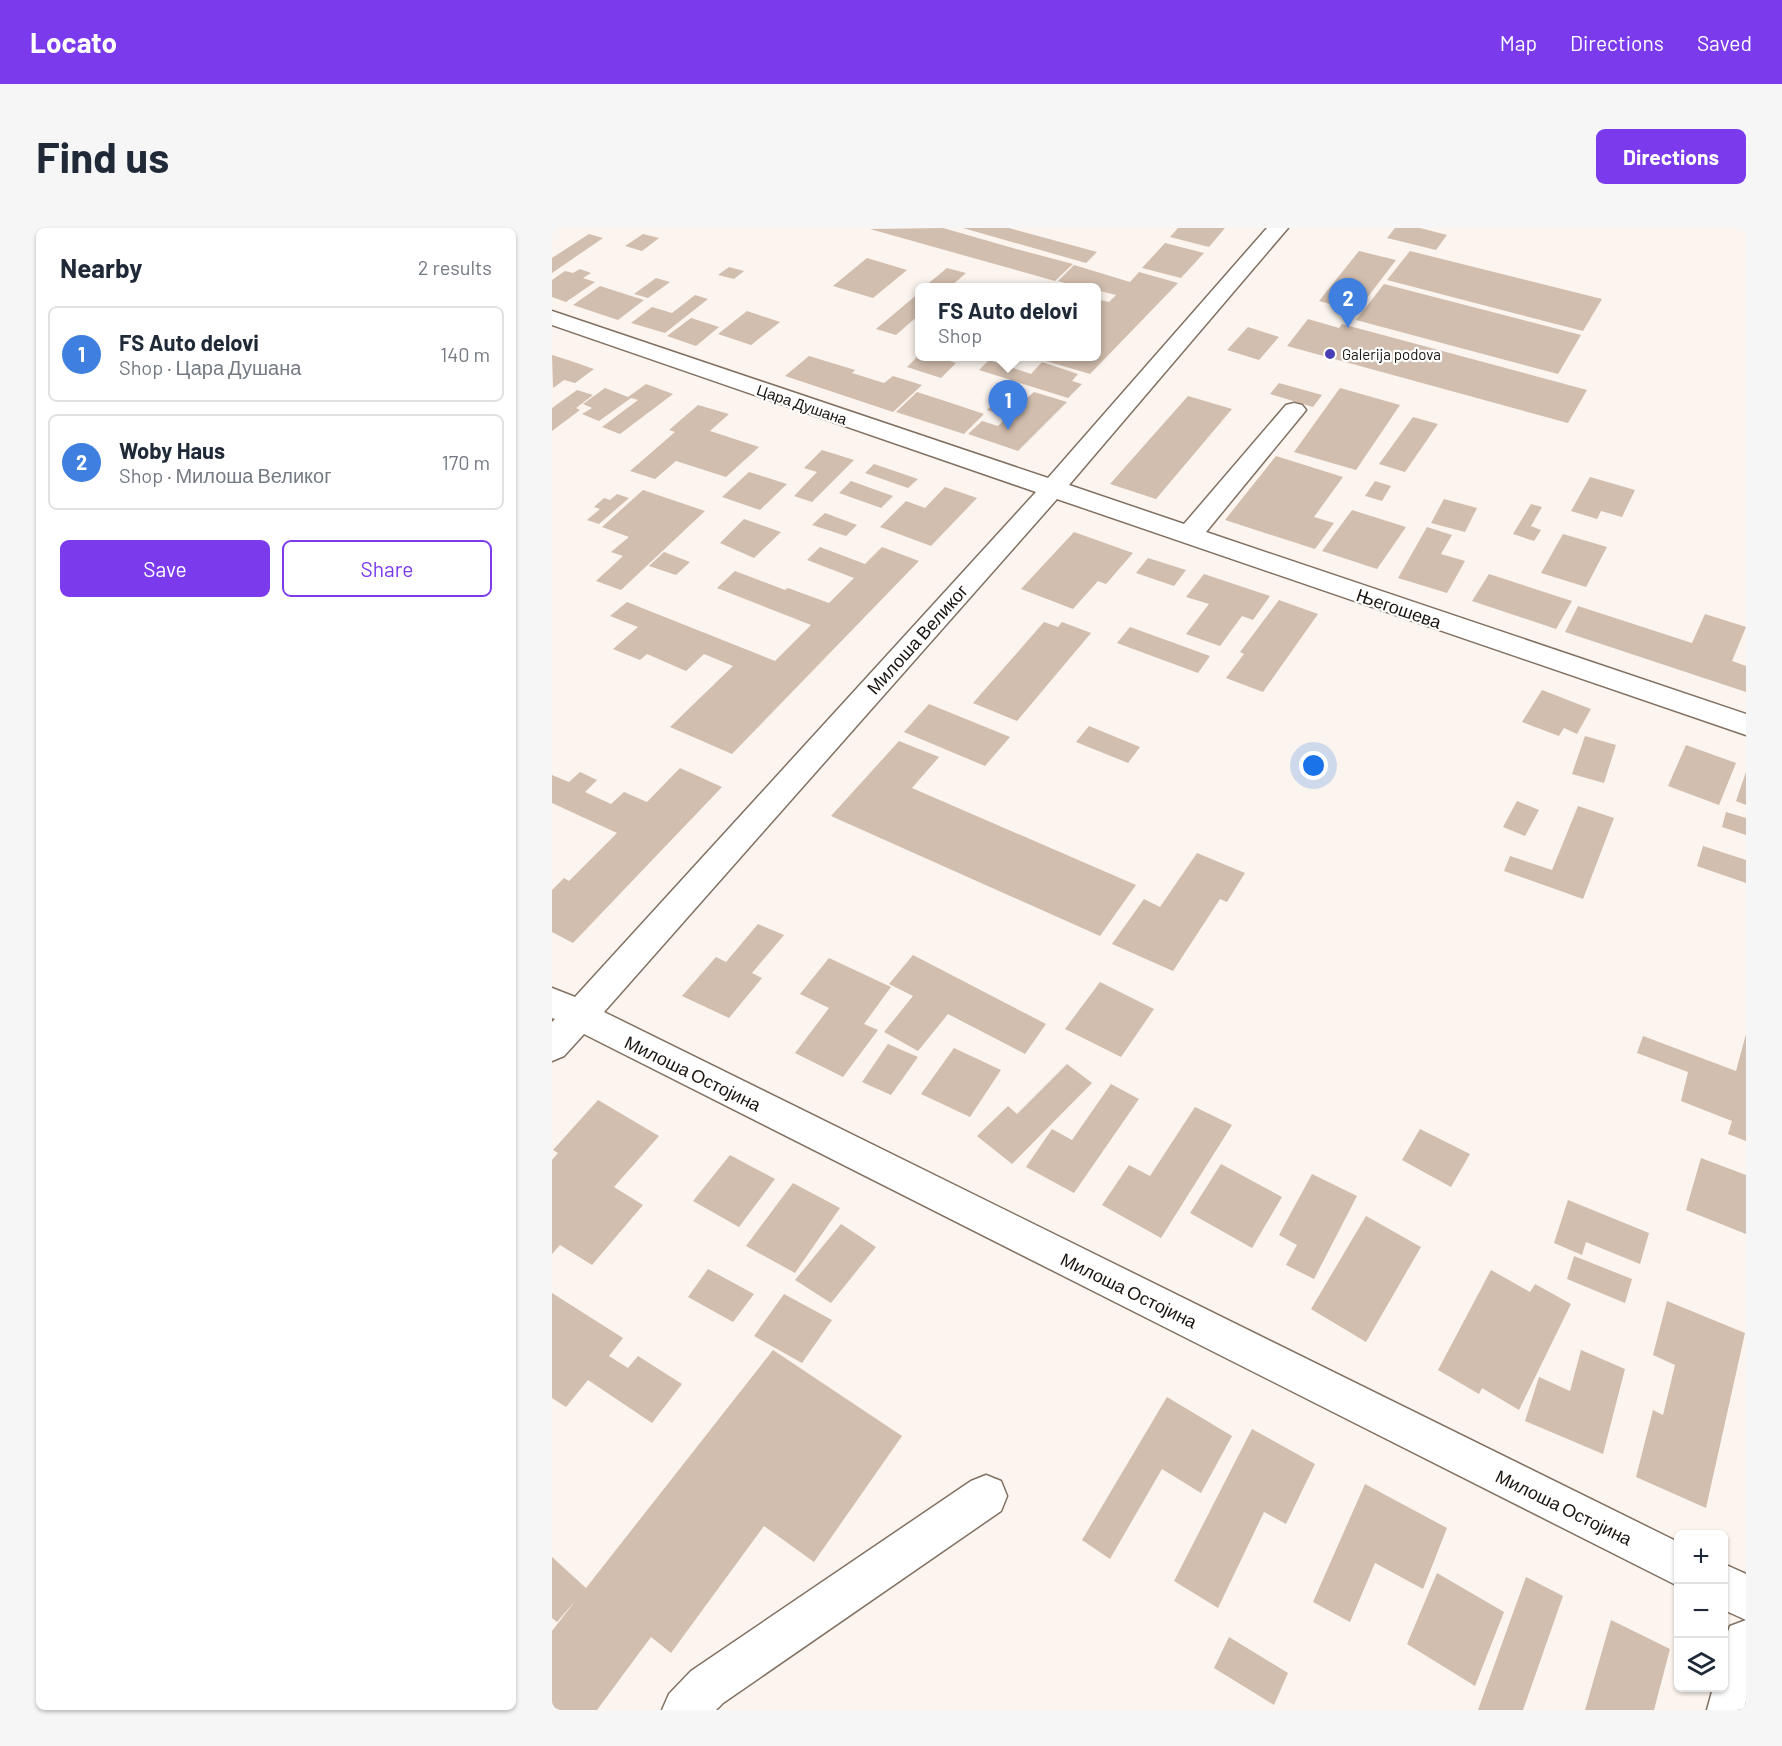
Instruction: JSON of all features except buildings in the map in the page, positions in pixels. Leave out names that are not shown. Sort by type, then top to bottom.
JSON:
[{"type":"street","name":"Милоша Великог","points":[[552,1046],[565,1009],[1051,489],[1278,228]]},
{"type":"street","name":"Цара Душана","points":[[552,318],[1051,489]]},
{"type":"street","points":[[1188,536],[1294,410]]},
{"type":"street","name":"Његошева","points":[[1051,489],[1746,725]]},
{"type":"street","name":"Милоша Остојина","points":[[565,1009],[1674,1562]]},
{"type":"street","points":[[685,1710],[707,1687],[986,1496]]},
{"type":"street","points":[[1728,1588],[1746,1598]]},
{"type":"street","points":[[1730,1710],[1746,1642]]},
{"type":"place","name":"Woby Haus","points":[[1348,328]]},
{"type":"place","name":"Galerija podova","points":[[1330,354]]},
{"type":"place","name":"FS Auto delovi","points":[[1008,430]]}]
